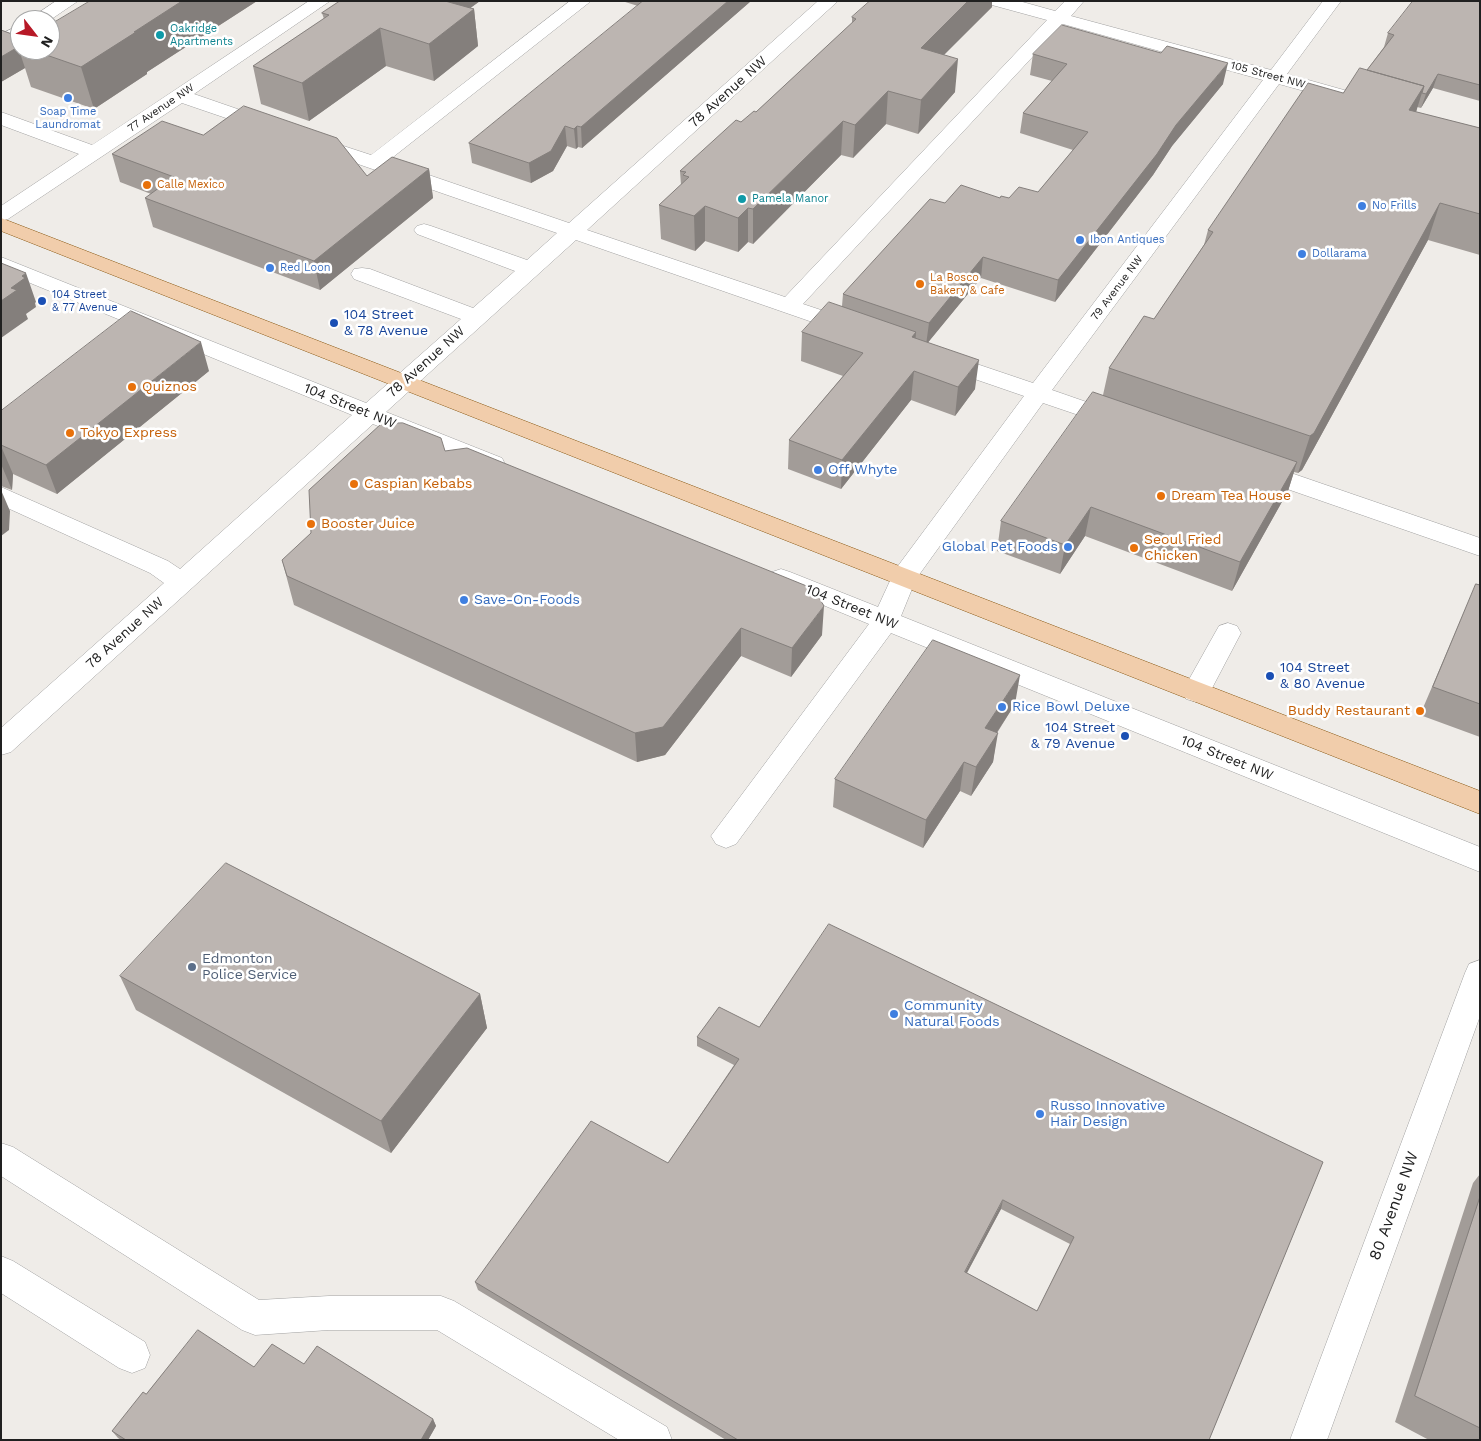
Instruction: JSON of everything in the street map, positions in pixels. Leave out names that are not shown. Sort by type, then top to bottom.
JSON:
[{"type":"main road","points":[[1,224],[1480,803]]},
{"type":"street","points":[[54,10],[69,1]]},
{"type":"street","name":"77 Avenue NW","points":[[1,215],[321,1]]},
{"type":"street","points":[[373,163],[582,1]]},
{"type":"street","name":"78 Avenue NW","points":[[1,744],[829,1]]},
{"type":"street","name":"105 Street NW","points":[[998,1],[1365,101]]},
{"type":"street","points":[[789,306],[1075,1]]},
{"type":"street","name":"79 Avenue NW","points":[[726,836],[886,620],[904,576],[1038,393],[1332,1]]},
{"type":"street","points":[[180,96],[871,335]]},
{"type":"street","points":[[1,118],[95,152]]},
{"type":"street","points":[[1,136],[20,125]]},
{"type":"street","points":[[424,230],[530,269]]},
{"type":"street","name":"104 Street NW","points":[[1,263],[514,472]]},
{"type":"street","points":[[362,274],[476,317]]},
{"type":"street","points":[[925,354],[1139,428]]},
{"type":"street","points":[[1233,461],[1480,546]]},
{"type":"street","points":[[1,495],[159,568],[181,583]]},
{"type":"street","name":"104 Street NW","points":[[756,568],[1480,860]]},
{"type":"street","points":[[1196,692],[1228,633]]},
{"type":"street","name":"80 Avenue NW","points":[[1308,1440],[1480,973]]},
{"type":"street","points":[[1,1158],[255,1318],[329,1314],[441,1313],[654,1440]]},
{"type":"street","points":[[1,1273],[132,1355]]},
{"type":"building","points":[[90,1],[182,1],[81,67],[60,60],[60,19]]},
{"type":"building","points":[[340,1],[445,1],[474,9],[429,44],[380,28],[302,83],[253,66],[329,15],[322,13]]},
{"type":"building","points":[[643,1],[728,1],[581,127],[577,126],[574,129],[565,126],[551,151],[529,163],[469,143]]},
{"type":"building","points":[[870,1],[968,1],[921,48],[958,59],[921,100],[888,91],[855,125],[843,121],[753,209],[748,208],[738,218],[705,206],[694,216],[659,205],[689,177],[683,175],[686,172],[680,171],[736,120],[741,122],[754,111],[756,112],[856,19],[852,17]]},
{"type":"building","points":[[1413,1],[1480,1],[1480,85],[1438,74],[1426,94],[1422,93],[1424,86],[1367,70],[1394,35],[1388,33]]},
{"type":"building","points":[[1062,25],[1161,53],[1167,46],[1228,63],[1176,125],[1157,154],[1058,280],[983,257],[929,323],[843,294],[930,199],[945,203],[961,185],[1000,198],[1001,196],[1009,198],[1019,187],[1038,192],[1088,132],[1023,113],[1067,64],[1033,54]]},
{"type":"building","points":[[1,30],[10,33],[10,52],[1,57]]},
{"type":"building","points":[[1360,68],[1424,86],[1409,110],[1480,128],[1480,214],[1440,203],[1314,433],[1310,436],[1109,368],[1144,316],[1154,319],[1213,232],[1208,230],[1308,83],[1343,93]]},
{"type":"building","points":[[244,106],[337,138],[367,176],[392,157],[429,169],[314,261],[145,198],[174,177],[112,154],[162,121],[203,135]]},
{"type":"building","points":[[1,263],[26,273],[22,276],[25,278],[11,288],[17,290],[1,301]]},
{"type":"building","points":[[829,302],[916,332],[912,337],[979,360],[958,387],[914,371],[842,460],[789,440],[863,353],[802,332]]},
{"type":"building","points":[[131,311],[201,342],[46,465],[1,445],[1,411]]},
{"type":"building","points":[[1093,392],[1297,462],[1240,562],[1091,507],[1065,545],[1001,521]]},
{"type":"building","points":[[403,423],[441,438],[445,451],[467,448],[814,589],[824,606],[792,648],[741,628],[663,727],[635,733],[287,576],[282,560],[311,533],[309,490],[381,424]]},
{"type":"building","points":[[1476,584],[1480,585],[1480,704],[1433,687]]},
{"type":"building","points":[[933,640],[1020,675],[985,728],[998,733],[976,767],[964,762],[926,820],[835,779]]},
{"type":"building","points":[[226,863],[480,994],[381,1121],[120,976]]},
{"type":"building","points":[[829,924],[1323,1162],[1209,1440],[738,1440],[475,1282],[591,1121],[668,1163],[739,1059],[697,1037],[719,1007],[759,1027]],"holes":[[[1003,1200],[1074,1237],[1037,1311],[965,1272]]]},
{"type":"building","points":[[1480,1197],[1480,1428],[1415,1396]]},
{"type":"building","points":[[198,1330],[254,1367],[272,1344],[304,1364],[317,1346],[433,1419],[421,1440],[126,1440],[112,1431],[143,1392],[146,1394]]},
{"type":"place","name":"Oakridge Apartments","points":[[160,35]]},
{"type":"place","name":"Soap Time Laundromat","points":[[68,98]]},
{"type":"place","name":"Calle Mexico","points":[[147,185]]},
{"type":"place","name":"Pamela Manor","points":[[742,199]]},
{"type":"place","name":"No Frills","points":[[1362,206]]},
{"type":"place","name":"Ibon Antiques","points":[[1080,240]]},
{"type":"place","name":"Dollarama","points":[[1302,254]]},
{"type":"place","name":"Red Loon","points":[[270,268]]},
{"type":"place","name":"La Bosco Bakery & Cafe","points":[[920,284]]},
{"type":"place","name":"104 Street & 77 Avenue","points":[[42,301]]},
{"type":"place","name":"104 Street & 78 Avenue","points":[[334,323]]},
{"type":"place","name":"Quiznos","points":[[132,387]]},
{"type":"place","name":"Tokyo Express","points":[[70,433]]},
{"type":"place","name":"Off Whyte","points":[[818,470]]},
{"type":"place","name":"Caspian Kebabs","points":[[354,484]]},
{"type":"place","name":"Dream Tea House","points":[[1161,496]]},
{"type":"place","name":"Booster Juice","points":[[311,524]]},
{"type":"place","name":"Global Pet Foods","points":[[1068,547]]},
{"type":"place","name":"Seoul Fried Chicken","points":[[1134,548]]},
{"type":"place","name":"Save-On-Foods","points":[[464,600]]},
{"type":"place","name":"104 Street & 80 Avenue","points":[[1270,676]]},
{"type":"place","name":"Rice Bowl Deluxe","points":[[1002,707]]},
{"type":"place","name":"Buddy Restaurant","points":[[1420,711]]},
{"type":"place","name":"104 Street & 79 Avenue","points":[[1125,736]]},
{"type":"place","name":"Edmonton Police Service","points":[[192,967]]},
{"type":"place","name":"Community Natural Foods","points":[[894,1014]]},
{"type":"place","name":"Russo Innovative Hair Design","points":[[1040,1114]]}]
